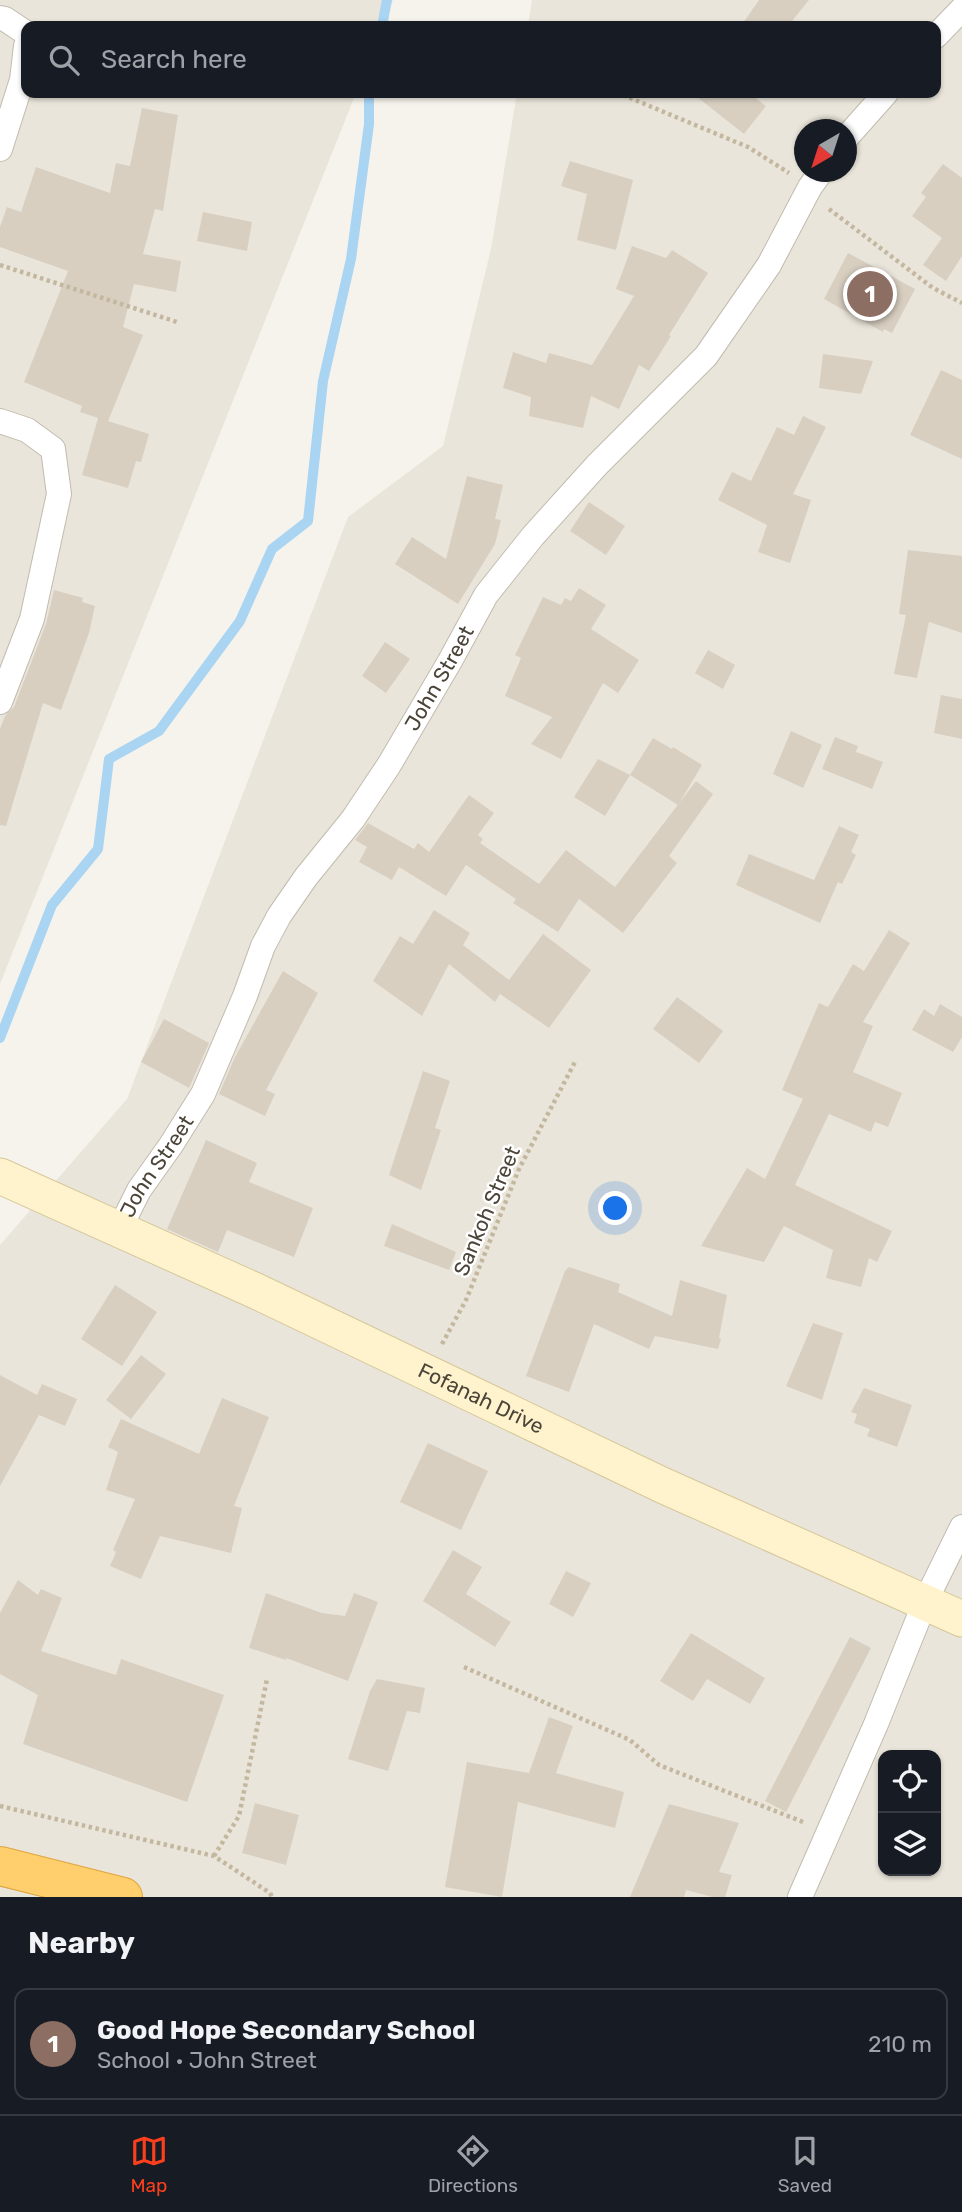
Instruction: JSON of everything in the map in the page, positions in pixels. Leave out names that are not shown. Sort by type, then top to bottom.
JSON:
[{"type":"highway","points":[[0,1866],[123,1897]]},
{"type":"street","points":[[941,31],[962,9]]},
{"type":"street","points":[[0,18],[21,30]]},
{"type":"street","points":[[0,149],[21,83]]},
{"type":"street","points":[[857,126],[882,98]]},
{"type":"street","name":"John Street","points":[[120,1228],[139,1189],[203,1094],[245,996],[263,946],[279,916],[306,877],[353,819],[389,765],[486,595],[533,536],[597,465],[706,356],[769,265],[814,182]]},
{"type":"street","points":[[0,421],[27,430],[52,449],[59,494],[32,619],[0,702]]},
{"type":"street","name":"Fofanah Drive","points":[[0,1176],[120,1228],[662,1485],[962,1619]]},
{"type":"street","points":[[800,1897],[830,1833],[925,1602],[962,1527]]},
{"type":"path","points":[[0,265],[177,322]]},
{"type":"path","name":"Sankoh Street","points":[[426,1373],[466,1300],[520,1169],[575,1062]]},
{"type":"path","points":[[464,1667],[630,1740],[659,1765],[830,1833]]},
{"type":"path","points":[[214,1856],[239,1816],[267,1679]]},
{"type":"path","points":[[0,1806],[214,1856],[270,1893],[272,1897]]},
{"type":"shaded area","points":[[0,0],[393,0],[384,21],[21,21],[21,98],[354,98],[0,984]]},
{"type":"shaded area","points":[[532,0],[962,0],[962,1897],[0,1897],[0,1245],[127,1099],[348,517],[443,446],[491,249],[516,98],[941,98],[941,21],[529,21]]},
{"type":"building","points":[[759,0],[809,0],[792,21],[744,21]]},
{"type":"building","points":[[698,98],[756,98],[766,106],[744,134]]},
{"type":"building","points":[[142,108],[178,115],[163,211],[155,209],[143,254],[181,261],[176,292],[134,284],[123,327],[143,335],[108,421],[149,434],[141,462],[136,461],[128,488],[82,475],[98,418],[80,412],[82,406],[24,382],[68,271],[0,247],[0,227],[7,207],[21,212],[36,167],[110,193],[116,163],[130,166]]},
{"type":"building","points":[[570,161],[633,180],[616,250],[577,240],[587,194],[561,186]]},
{"type":"building","points":[[943,164],[962,178],[962,256],[946,281],[923,265],[942,238],[912,216],[926,197],[921,193]]},
{"type":"building","points":[[203,212],[252,222],[247,251],[197,241]]},
{"type":"building","points":[[632,246],[666,258],[672,250],[708,273],[649,371],[639,365],[619,409],[591,396],[583,428],[529,416],[531,397],[503,388],[513,352],[546,363],[549,353],[592,365],[634,296],[616,289]]},
{"type":"building","points":[[848,253],[915,289],[892,333],[884,329],[883,332],[824,299]]},
{"type":"building","points":[[823,354],[873,361],[861,394],[819,388]]},
{"type":"building","points":[[941,370],[962,380],[962,459],[910,435]]},
{"type":"building","points":[[803,416],[826,427],[793,494],[811,500],[790,563],[758,552],[767,525],[718,500],[732,472],[751,481],[777,427],[794,435]]},
{"type":"building","points":[[467,476],[503,485],[495,519],[501,520],[495,544],[458,604],[395,564],[412,537],[446,559]]},
{"type":"building","points":[[589,502],[625,526],[606,555],[570,531]]},
{"type":"building","points":[[908,550],[962,556],[962,633],[929,622],[917,678],[894,674],[906,615],[899,614]]},
{"type":"building","points":[[579,588],[606,605],[591,629],[639,660],[618,693],[603,683],[561,759],[531,744],[552,717],[505,696],[521,658],[515,655],[543,597],[561,605],[565,598],[571,601]]},
{"type":"building","points":[[54,590],[83,598],[82,602],[95,606],[89,633],[61,710],[43,703],[6,826],[0,825],[0,729],[5,716],[14,707],[46,624]]},
{"type":"building","points":[[385,642],[410,659],[386,693],[362,676]]},
{"type":"building","points":[[708,650],[735,665],[723,689],[695,673]]},
{"type":"building","points":[[941,695],[962,699],[962,739],[934,733]]},
{"type":"building","points":[[791,731],[822,745],[803,788],[773,774]]},
{"type":"building","points":[[835,737],[858,746],[856,752],[883,762],[872,789],[822,769]]},
{"type":"building","points":[[653,738],[702,765],[678,805],[630,775]]},
{"type":"building","points":[[598,759],[630,775],[605,816],[574,797]]},
{"type":"building","points":[[696,781],[713,794],[669,856],[677,863],[623,933],[579,899],[558,932],[513,903],[516,899],[466,865],[446,896],[399,867],[392,880],[359,862],[367,847],[355,840],[368,823],[414,849],[418,843],[429,852],[469,795],[494,813],[478,835],[483,839],[480,843],[539,884],[566,850],[615,887]]},
{"type":"building","points":[[839,826],[859,835],[851,852],[856,855],[842,884],[838,882],[820,923],[736,885],[749,854],[814,880]]},
{"type":"building","points":[[434,910],[470,933],[463,945],[509,980],[543,934],[591,970],[549,1028],[500,994],[495,1002],[449,964],[422,1016],[373,981],[400,936],[413,944]]},
{"type":"building","points":[[889,930],[910,943],[863,1022],[873,1026],[853,1072],[902,1093],[888,1127],[875,1122],[871,1132],[829,1114],[795,1185],[892,1231],[877,1262],[869,1258],[861,1287],[826,1278],[833,1250],[784,1226],[764,1262],[701,1246],[747,1168],[765,1179],[803,1099],[782,1090],[819,1003],[828,1007],[853,964],[864,971]]},
{"type":"building","points":[[283,971],[318,993],[266,1090],[275,1094],[265,1116],[219,1094],[235,1057]]},
{"type":"building","points":[[677,997],[723,1031],[699,1063],[653,1029]]},
{"type":"building","points":[[940,1004],[962,1017],[962,1037],[953,1052],[912,1030],[924,1009],[934,1016]]},
{"type":"building","points":[[164,1019],[209,1043],[189,1088],[141,1062]]},
{"type":"building","points":[[423,1071],[450,1081],[435,1128],[441,1130],[421,1190],[389,1175]]},
{"type":"building","points":[[206,1140],[257,1163],[249,1182],[313,1208],[294,1257],[227,1230],[218,1252],[167,1229]]},
{"type":"building","points":[[392,1224],[456,1252],[449,1270],[384,1246]]},
{"type":"building","points":[[569,1267],[620,1284],[618,1292],[672,1316],[680,1280],[727,1295],[718,1349],[655,1336],[649,1349],[594,1324],[569,1392],[526,1376],[565,1271]]},
{"type":"building","points":[[115,1285],[157,1312],[122,1366],[81,1339]]},
{"type":"building","points":[[813,1323],[843,1333],[822,1400],[786,1386]]},
{"type":"building","points":[[141,1355],[166,1374],[131,1419],[106,1400]]},
{"type":"building","points":[[0,1375],[37,1395],[42,1384],[77,1399],[65,1426],[39,1415],[0,1486]]},
{"type":"building","points":[[864,1388],[912,1405],[897,1447],[867,1436],[870,1429],[854,1423],[857,1414],[851,1412]]},
{"type":"building","points":[[222,1398],[269,1417],[234,1506],[242,1508],[231,1553],[160,1536],[141,1579],[110,1566],[116,1552],[113,1550],[135,1499],[106,1490],[118,1452],[108,1447],[121,1419],[199,1454]]},
{"type":"building","points":[[428,1443],[488,1471],[461,1530],[400,1502]]},
{"type":"building","points":[[453,1550],[482,1567],[466,1594],[511,1622],[495,1647],[423,1601]]},
{"type":"building","points":[[566,1571],[591,1583],[573,1617],[549,1604]]},
{"type":"building","points":[[18,1580],[38,1595],[41,1589],[62,1598],[41,1651],[116,1675],[121,1659],[224,1695],[187,1802],[23,1744],[38,1695],[0,1674],[0,1613]]},
{"type":"building","points":[[266,1593],[322,1613],[345,1616],[354,1593],[378,1602],[348,1681],[286,1658],[249,1648]]},
{"type":"building","points":[[691,1633],[765,1678],[750,1704],[707,1679],[693,1701],[660,1681]]},
{"type":"building","points":[[850,1637],[871,1648],[786,1812],[765,1801]]},
{"type":"building","points":[[377,1679],[425,1688],[420,1713],[407,1711],[388,1771],[348,1759],[370,1691]]},
{"type":"building","points":[[549,1717],[573,1726],[556,1773],[624,1792],[615,1828],[518,1802],[502,1897],[445,1887],[467,1762],[529,1773]]},
{"type":"building","points":[[255,1803],[299,1815],[286,1865],[242,1853]]},
{"type":"building","points":[[669,1804],[739,1823],[719,1872],[732,1875],[725,1897],[712,1897],[686,1890],[684,1897],[630,1897]]},
{"type":"waterway","points":[[383,21],[387,0]]},
{"type":"waterway","points":[[0,1038],[52,905],[98,849],[109,759],[159,731],[240,621],[272,549],[308,521],[323,381],[351,259],[369,124],[369,98]]},
{"type":"place","name":"Good Hope Secondary School","points":[[870,294]]}]
